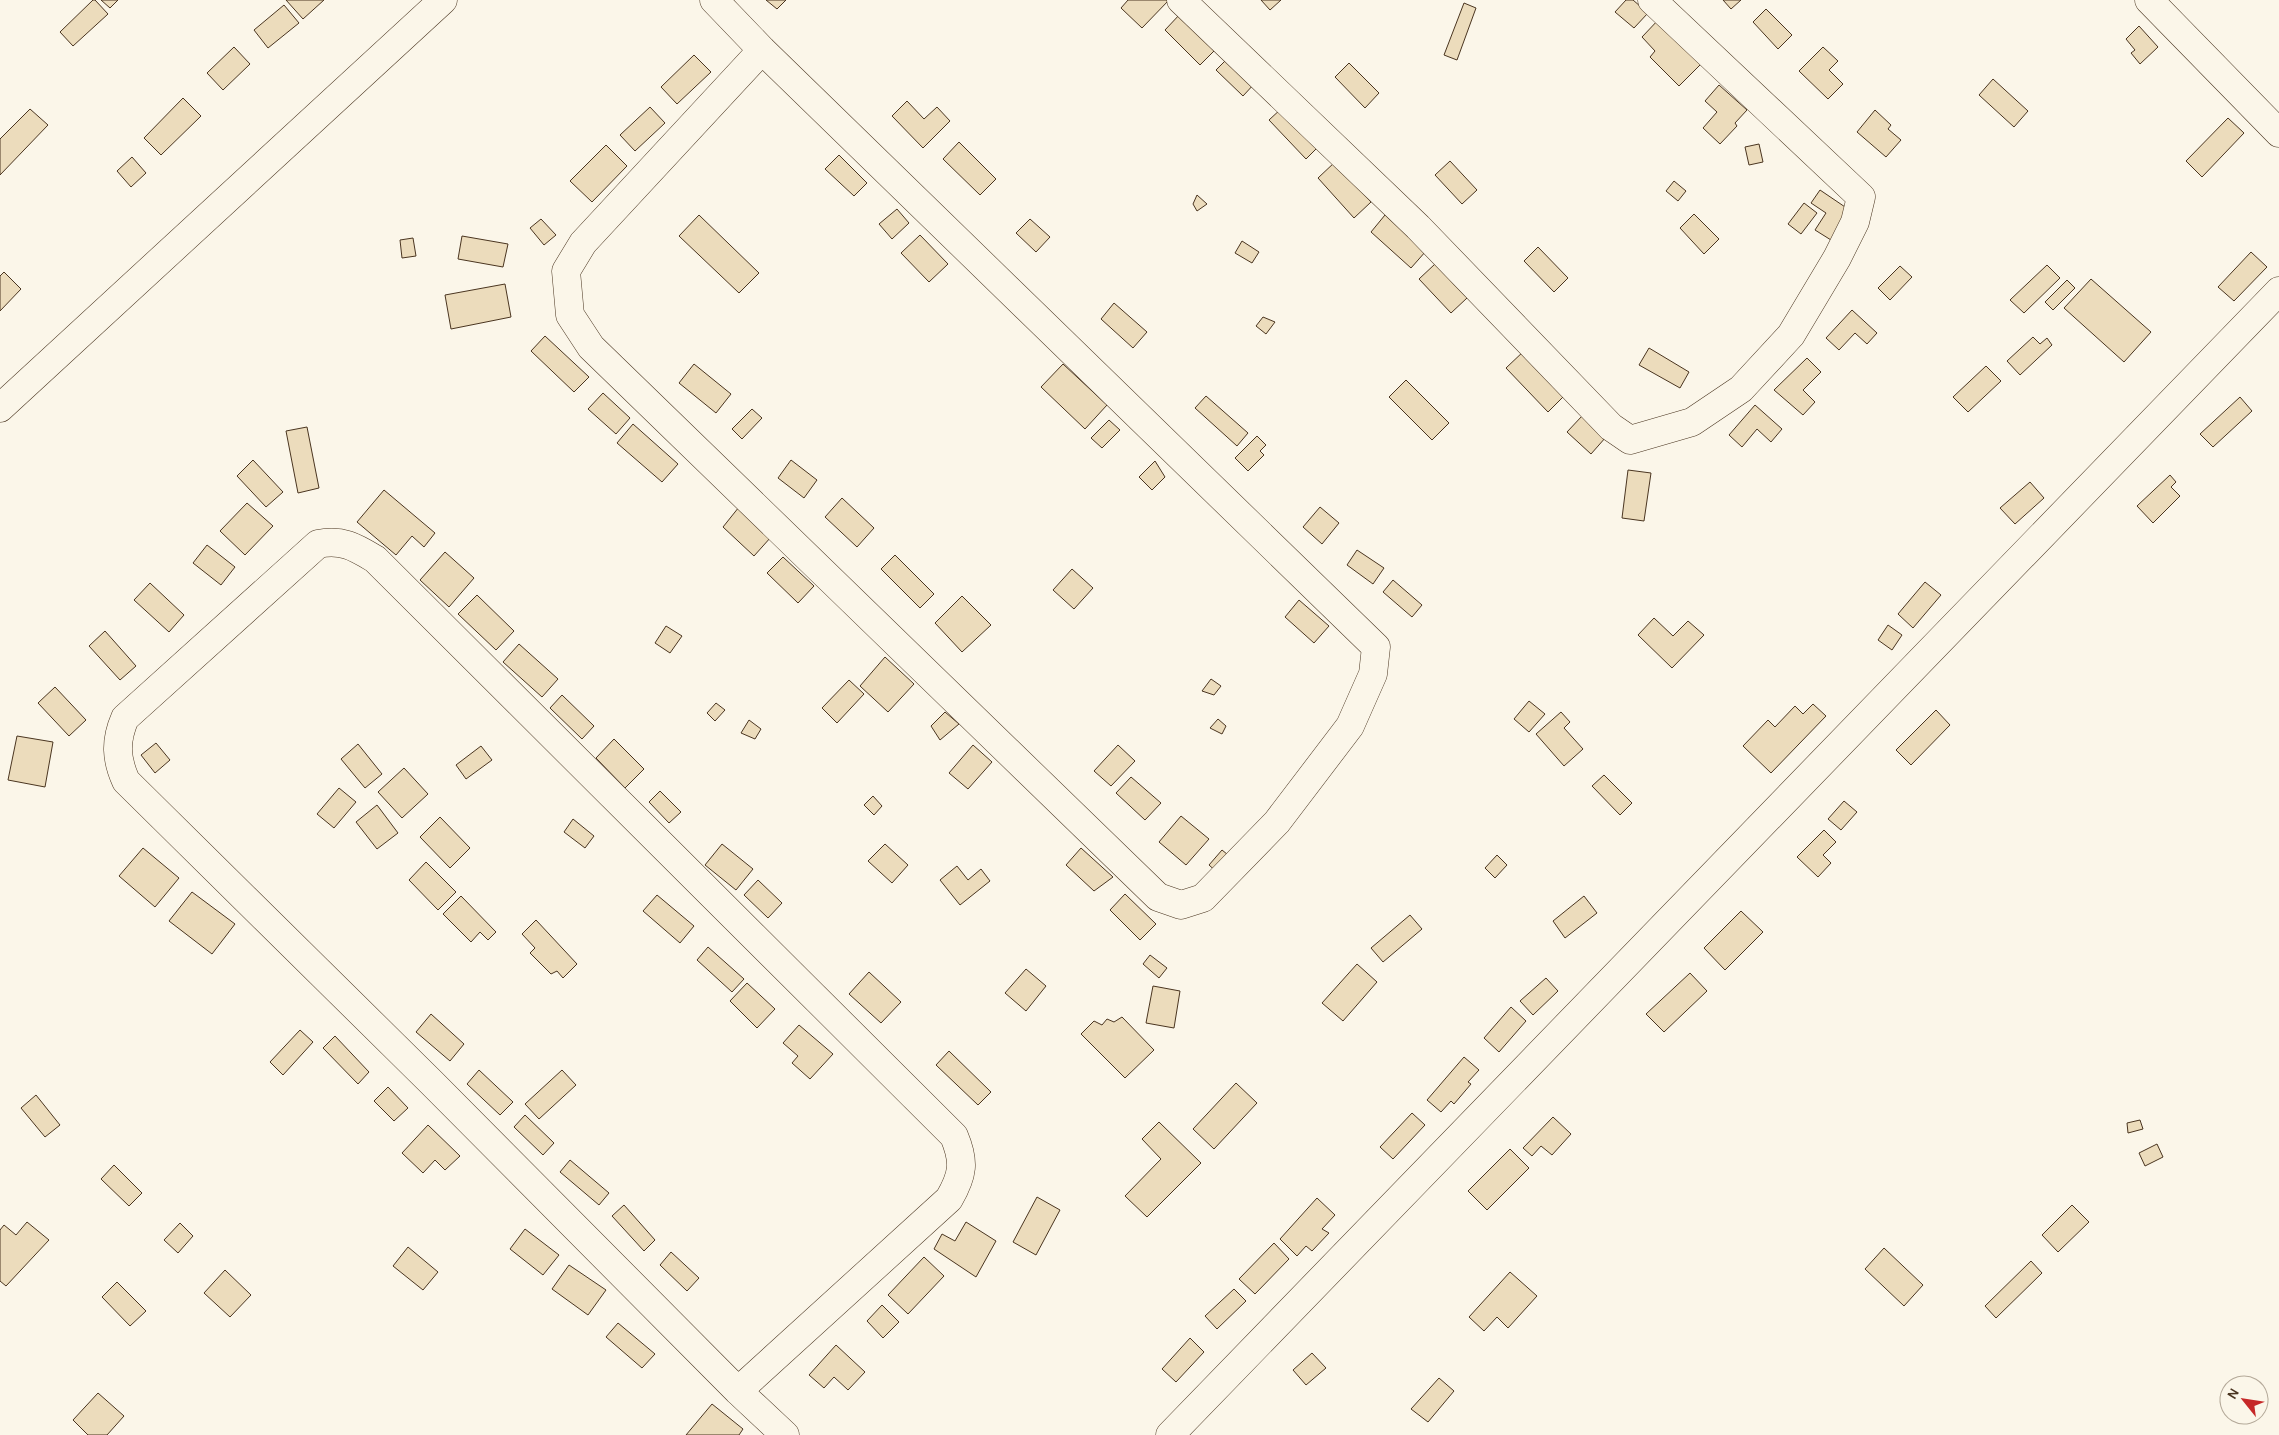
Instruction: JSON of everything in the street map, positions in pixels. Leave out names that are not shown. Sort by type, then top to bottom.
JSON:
[{"type":"street","points":[[0,408],[443,0]]},
{"type":"street","points":[[714,0],[762,50],[1376,647],[1373,674],[1350,726],[1277,822],[1203,898],[1181,904],[1158,897],[591,347],[570,315],[566,271],[583,243],[762,50]]},
{"type":"street","points":[[1181,0],[1418,227],[1611,426],[1630,440],[1692,422],[1741,389],[1791,335],[1837,258],[1855,222],[1861,197],[1652,0]]},
{"type":"street","points":[[2149,0],[2279,133]]},
{"type":"street","points":[[1170,1435],[2279,291]]},
{"type":"street","points":[[738,1391],[949,1199],[960,1182],[962,1154],[954,1136],[375,559],[354,547],[333,541],[318,544],[125,718],[119,733],[117,749],[119,764],[126,782],[439,1090],[738,1391],[785,1435]]},
{"type":"building","points":[[93,0],[108,14],[73,46],[60,32]]},
{"type":"building","points":[[101,0],[118,0],[110,8]]},
{"type":"building","points":[[286,0],[324,0],[303,19]]},
{"type":"building","points":[[766,0],[786,0],[777,9]]},
{"type":"building","points":[[1128,0],[1169,0],[1142,28],[1121,8]]},
{"type":"building","points":[[1261,0],[1281,0],[1270,10]]},
{"type":"building","points":[[1626,0],[1633,0],[1648,13],[1634,28],[1615,12]]},
{"type":"building","points":[[1723,0],[1741,0],[1731,9]]},
{"type":"building","points":[[1464,3],[1476,8],[1457,60],[1444,55]]},
{"type":"building","points":[[284,5],[299,23],[268,48],[254,30]]},
{"type":"building","points":[[1766,9],[1792,35],[1778,49],[1753,22]]},
{"type":"building","points":[[1181,13],[1217,48],[1200,65],[1165,30]]},
{"type":"building","points":[[1660,18],[1704,61],[1679,86],[1650,57],[1655,51],[1642,37]]},
{"type":"building","points":[[2139,26],[2158,47],[2140,64],[2131,53],[2135,50],[2126,39]]},
{"type":"building","points":[[234,47],[250,64],[223,90],[207,73]]},
{"type":"building","points":[[1823,47],[1838,61],[1829,70],[1843,84],[1828,99],[1799,71]]},
{"type":"building","points":[[694,55],[711,72],[677,104],[661,87]]},
{"type":"building","points":[[1229,57],[1255,83],[1243,96],[1216,70]]},
{"type":"building","points":[[1349,63],[1379,93],[1365,108],[1335,77]]},
{"type":"building","points":[[1993,79],[2028,111],[2014,127],[1979,95]]},
{"type":"building","points":[[1719,85],[1747,110],[1735,123],[1737,126],[1720,144],[1703,128],[1717,112],[1705,101]]},
{"type":"building","points":[[183,98],[201,116],[161,155],[144,138]]},
{"type":"building","points":[[907,101],[924,119],[937,107],[950,121],[923,148],[892,116]]},
{"type":"building","points":[[650,107],[665,123],[635,151],[620,135]]},
{"type":"building","points":[[1282,108],[1318,147],[1306,159],[1269,120]]},
{"type":"building","points":[[30,109],[48,125],[0,175],[0,139]]},
{"type":"building","points":[[1875,110],[1891,125],[1888,129],[1901,140],[1886,157],[1857,132]]},
{"type":"building","points":[[2228,118],[2244,133],[2202,177],[2186,161]]},
{"type":"building","points":[[959,142],[996,179],[980,195],[943,159]]},
{"type":"building","points":[[1759,144],[1763,162],[1749,165],[1745,147]]},
{"type":"building","points":[[606,145],[627,166],[592,202],[570,181]]},
{"type":"building","points":[[839,155],[867,183],[854,196],[825,169]]},
{"type":"building","points":[[132,157],[146,173],[131,187],[117,171]]},
{"type":"building","points":[[1450,161],[1477,190],[1462,204],[1435,175]]},
{"type":"building","points":[[1335,162],[1371,202],[1354,218],[1318,178]]},
{"type":"building","points":[[1674,181],[1686,191],[1678,201],[1666,191]]},
{"type":"building","points":[[1820,190],[1851,211],[1831,240],[1815,230],[1826,213],[1811,203]]},
{"type":"building","points":[[1197,195],[1207,204],[1197,211],[1193,204]]},
{"type":"building","points":[[1804,203],[1817,213],[1801,234],[1788,224]]},
{"type":"building","points":[[897,209],[909,223],[892,239],[879,224]]},
{"type":"building","points":[[1694,214],[1719,239],[1704,254],[1680,228]]},
{"type":"building","points":[[699,215],[759,273],[739,293],[679,236]]},
{"type":"building","points":[[1385,215],[1426,251],[1411,268],[1371,232]]},
{"type":"building","points":[[541,219],[556,235],[544,245],[530,228]]},
{"type":"building","points":[[1030,219],[1050,237],[1036,252],[1016,233]]},
{"type":"building","points":[[920,235],[948,264],[929,282],[901,253]]},
{"type":"building","points":[[462,236],[508,244],[503,267],[458,259]]},
{"type":"building","points":[[413,238],[416,256],[402,258],[400,240]]},
{"type":"building","points":[[1242,241],[1259,252],[1252,263],[1235,253]]},
{"type":"building","points":[[1538,247],[1568,278],[1554,292],[1524,261]]},
{"type":"building","points":[[2251,252],[2267,267],[2234,301],[2218,287]]},
{"type":"building","points":[[1435,264],[1467,298],[1451,313],[1419,279]]},
{"type":"building","points":[[2047,265],[2060,278],[2024,313],[2010,300]]},
{"type":"building","points":[[1900,266],[1912,277],[1890,300],[1878,288]]},
{"type":"building","points":[[4,272],[21,289],[0,311],[0,276]]},
{"type":"building","points":[[2091,279],[2151,332],[2124,362],[2064,308]]},
{"type":"building","points":[[2067,280],[2075,288],[2053,310],[2045,302]]},
{"type":"building","points":[[505,284],[511,317],[451,329],[445,295]]},
{"type":"building","points":[[1114,303],[1147,332],[1133,348],[1101,319]]},
{"type":"building","points":[[1852,310],[1877,333],[1867,344],[1855,333],[1839,350],[1826,338]]},
{"type":"building","points":[[1263,317],[1275,322],[1266,334],[1256,326]]},
{"type":"building","points":[[545,336],[589,377],[574,392],[531,351]]},
{"type":"building","points":[[2033,337],[2040,344],[2047,338],[2052,345],[2020,375],[2007,361]]},
{"type":"building","points":[[1649,348],[1689,372],[1680,388],[1639,365]]},
{"type":"building","points":[[1525,350],[1567,393],[1548,412],[1506,368]]},
{"type":"building","points":[[1807,358],[1821,372],[1803,390],[1815,402],[1803,415],[1774,390]]},
{"type":"building","points":[[694,364],[731,394],[716,413],[679,383]]},
{"type":"building","points":[[1063,364],[1107,405],[1085,429],[1041,387]]},
{"type":"building","points":[[1986,366],[2001,381],[1968,412],[1953,397]]},
{"type":"building","points":[[1406,380],[1449,423],[1432,440],[1389,397]]},
{"type":"building","points":[[603,393],[630,418],[616,434],[588,409]]},
{"type":"building","points":[[1206,396],[1248,433],[1237,446],[1195,408]]},
{"type":"building","points":[[2240,397],[2252,411],[2213,447],[2200,434]]},
{"type":"building","points":[[1755,405],[1782,429],[1771,442],[1757,429],[1742,447],[1729,435]]},
{"type":"building","points":[[752,409],[762,418],[742,439],[732,429]]},
{"type":"building","points":[[1582,416],[1606,437],[1591,454],[1567,432]]},
{"type":"building","points":[[1109,420],[1120,430],[1102,448],[1091,438]]},
{"type":"building","points":[[633,424],[678,464],[662,482],[617,443]]},
{"type":"building","points":[[307,427],[319,488],[298,493],[286,431]]},
{"type":"building","points":[[1257,436],[1266,445],[1260,451],[1264,455],[1248,471],[1235,458]]},
{"type":"building","points":[[253,460],[283,492],[266,507],[237,476]]},
{"type":"building","points":[[791,460],[817,480],[804,498],[778,478]]},
{"type":"building","points":[[1155,461],[1165,477],[1152,490],[1139,477]]},
{"type":"building","points":[[1628,470],[1651,473],[1644,521],[1622,518]]},
{"type":"building","points":[[2170,475],[2176,482],[2171,487],[2180,496],[2153,523],[2137,506]]},
{"type":"building","points":[[2030,482],[2044,498],[2015,524],[2000,508]]},
{"type":"building","points":[[384,490],[435,533],[424,547],[412,536],[396,555],[357,522]]},
{"type":"building","points":[[842,498],[874,528],[857,547],[825,517]]},
{"type":"building","points":[[247,503],[273,526],[245,555],[220,531]]},
{"type":"building","points":[[739,507],[771,537],[754,556],[723,527]]},
{"type":"building","points":[[1320,507],[1339,523],[1322,544],[1303,527]]},
{"type":"building","points":[[207,545],[235,567],[221,585],[193,563]]},
{"type":"building","points":[[1357,550],[1384,568],[1373,584],[1347,565]]},
{"type":"building","points":[[445,552],[474,578],[449,607],[420,580]]},
{"type":"building","points":[[895,555],[934,594],[920,608],[881,569]]},
{"type":"building","points":[[783,557],[814,586],[798,603],[767,573]]},
{"type":"building","points":[[1072,569],[1093,588],[1074,609],[1053,590]]},
{"type":"building","points":[[1393,580],[1422,605],[1412,617],[1383,592]]},
{"type":"building","points":[[1925,582],[1941,595],[1913,628],[1898,614]]},
{"type":"building","points":[[150,583],[184,615],[169,632],[134,600]]},
{"type":"building","points":[[477,595],[514,631],[496,650],[458,614]]},
{"type":"building","points":[[962,596],[991,625],[962,652],[935,623]]},
{"type":"building","points":[[1299,600],[1329,626],[1314,643],[1285,617]]},
{"type":"building","points":[[1654,618],[1673,636],[1688,621],[1704,635],[1672,668],[1638,635]]},
{"type":"building","points":[[1888,625],[1902,635],[1892,650],[1878,640]]},
{"type":"building","points":[[666,626],[682,636],[670,653],[655,643]]},
{"type":"building","points":[[105,631],[136,666],[120,680],[89,646]]},
{"type":"building","points":[[519,644],[558,679],[542,697],[503,662]]},
{"type":"building","points":[[885,657],[914,684],[888,712],[860,686]]},
{"type":"building","points":[[1211,679],[1221,686],[1214,695],[1202,691]]},
{"type":"building","points":[[849,680],[864,694],[837,723],[822,708]]},
{"type":"building","points":[[55,687],[86,720],[69,736],[38,703]]},
{"type":"building","points":[[562,695],[594,726],[582,739],[550,708]]},
{"type":"building","points":[[1529,701],[1545,714],[1529,732],[1514,719]]},
{"type":"building","points":[[716,703],[725,710],[715,721],[707,713]]},
{"type":"building","points":[[1813,704],[1826,716],[1771,773],[1743,746],[1768,720],[1775,727],[1795,706],[1803,714]]},
{"type":"building","points":[[1936,710],[1950,725],[1911,765],[1896,750]]},
{"type":"building","points":[[945,712],[959,724],[940,740],[931,726]]},
{"type":"building","points":[[1561,712],[1570,722],[1564,728],[1583,749],[1564,766],[1536,734]]},
{"type":"building","points":[[1218,719],[1226,726],[1222,734],[1210,728]]},
{"type":"building","points":[[749,720],[761,729],[755,739],[741,733]]},
{"type":"building","points":[[17,736],[53,742],[45,787],[8,780]]},
{"type":"building","points":[[614,739],[644,769],[625,788],[596,758]]},
{"type":"building","points":[[156,743],[170,760],[155,773],[141,755]]},
{"type":"building","points":[[358,744],[382,774],[365,788],[341,759]]},
{"type":"building","points":[[973,745],[992,762],[968,789],[949,773]]},
{"type":"building","points":[[1118,745],[1135,761],[1111,786],[1094,771]]},
{"type":"building","points":[[481,746],[492,760],[466,779],[456,765]]},
{"type":"building","points":[[404,768],[428,794],[402,818],[378,792]]},
{"type":"building","points":[[1604,775],[1632,803],[1620,815],[1592,786]]},
{"type":"building","points":[[1131,777],[1161,803],[1145,820],[1116,793]]},
{"type":"building","points":[[339,788],[356,802],[334,828],[317,814]]},
{"type":"building","points":[[660,791],[681,812],[669,823],[649,802]]},
{"type":"building","points":[[873,796],[882,806],[874,815],[864,805]]},
{"type":"building","points":[[1844,801],[1857,812],[1841,830],[1828,819]]},
{"type":"building","points":[[377,805],[398,833],[377,849],[356,822]]},
{"type":"building","points":[[1181,816],[1209,839],[1186,865],[1159,842]]},
{"type":"building","points":[[440,817],[470,848],[450,868],[420,837]]},
{"type":"building","points":[[573,819],[594,836],[585,848],[564,832]]},
{"type":"building","points":[[1824,830],[1836,842],[1823,855],[1831,863],[1818,877],[1797,857]]},
{"type":"building","points":[[722,844],[753,869],[736,890],[705,865]]},
{"type":"building","points":[[885,844],[908,865],[892,883],[868,861]]},
{"type":"building","points":[[143,848],[179,878],[155,907],[119,876]]},
{"type":"building","points":[[1081,848],[1113,877],[1094,891],[1066,865]]},
{"type":"building","points":[[1222,850],[1233,859],[1219,874],[1209,865]]},
{"type":"building","points":[[1497,855],[1507,865],[1495,878],[1485,868]]},
{"type":"building","points":[[426,862],[456,892],[438,910],[409,880]]},
{"type":"building","points":[[957,866],[968,880],[981,869],[990,881],[960,905],[940,880]]},
{"type":"building","points":[[758,880],[782,903],[768,918],[744,895]]},
{"type":"building","points":[[192,892],[235,924],[212,954],[169,921]]},
{"type":"building","points":[[1125,894],[1156,924],[1140,940],[1110,910]]},
{"type":"building","points":[[657,895],[694,926],[680,943],[643,911]]},
{"type":"building","points":[[461,896],[496,932],[488,940],[480,932],[471,942],[443,914]]},
{"type":"building","points":[[1584,896],[1597,913],[1565,938],[1553,921]]},
{"type":"building","points":[[1741,911],[1763,932],[1725,970],[1704,948]]},
{"type":"building","points":[[1410,915],[1422,929],[1383,962],[1371,948]]},
{"type":"building","points":[[536,920],[577,964],[563,978],[557,971],[551,974],[530,953],[535,948],[522,934]]},
{"type":"building","points":[[708,947],[744,979],[732,992],[697,960]]},
{"type":"building","points":[[1150,955],[1167,968],[1159,978],[1143,964]]},
{"type":"building","points":[[1357,964],[1377,982],[1343,1021],[1322,1003]]},
{"type":"building","points":[[1026,969],[1046,986],[1026,1011],[1005,993]]},
{"type":"building","points":[[869,972],[901,1002],[881,1023],[849,994]]},
{"type":"building","points":[[1690,973],[1707,991],[1664,1032],[1646,1014]]},
{"type":"building","points":[[1546,978],[1558,991],[1533,1015],[1520,1001]]},
{"type":"building","points":[[747,983],[775,1009],[757,1028],[730,1001]]},
{"type":"building","points":[[1153,986],[1180,991],[1174,1028],[1146,1023]]},
{"type":"building","points":[[1511,1007],[1526,1021],[1499,1052],[1484,1038]]},
{"type":"building","points":[[431,1014],[464,1044],[450,1061],[416,1032]]},
{"type":"building","points":[[1122,1017],[1154,1050],[1125,1078],[1081,1034],[1094,1021],[1102,1025],[1107,1019],[1114,1022]]},
{"type":"building","points":[[799,1025],[833,1054],[810,1079],[792,1063],[798,1056],[783,1043]]},
{"type":"building","points":[[300,1030],[313,1042],[283,1075],[270,1062]]},
{"type":"building","points":[[335,1036],[369,1072],[358,1084],[323,1048]]},
{"type":"building","points":[[949,1051],[991,1092],[978,1105],[936,1065]]},
{"type":"building","points":[[1464,1057],[1479,1070],[1468,1082],[1471,1084],[1454,1104],[1451,1101],[1441,1112],[1427,1100]]},
{"type":"building","points":[[479,1070],[513,1102],[500,1115],[467,1084]]},
{"type":"building","points":[[562,1070],[576,1085],[539,1119],[525,1104]]},
{"type":"building","points":[[1236,1083],[1257,1103],[1214,1149],[1193,1129]]},
{"type":"building","points":[[388,1087],[408,1108],[394,1121],[374,1101]]},
{"type":"building","points":[[36,1095],[60,1125],[45,1137],[21,1108]]},
{"type":"building","points":[[1412,1113],[1425,1125],[1393,1159],[1380,1147]]},
{"type":"building","points":[[525,1115],[554,1143],[543,1155],[514,1127]]},
{"type":"building","points":[[1553,1117],[1571,1134],[1552,1155],[1541,1146],[1532,1156],[1523,1148]]},
{"type":"building","points":[[2140,1120],[2143,1129],[2128,1133],[2127,1123]]},
{"type":"building","points":[[1159,1122],[1201,1163],[1147,1217],[1125,1196],[1161,1159],[1142,1139]]},
{"type":"building","points":[[428,1125],[460,1156],[445,1170],[435,1160],[423,1173],[402,1153]]},
{"type":"building","points":[[2157,1144],[2163,1157],[2145,1166],[2139,1153]]},
{"type":"building","points":[[1510,1149],[1529,1168],[1487,1210],[1468,1191]]},
{"type":"building","points":[[570,1160],[609,1193],[599,1205],[560,1172]]},
{"type":"building","points":[[114,1165],[142,1193],[129,1206],[101,1179]]},
{"type":"building","points":[[1037,1197],[1060,1210],[1036,1255],[1013,1242]]},
{"type":"building","points":[[1317,1198],[1335,1215],[1322,1229],[1329,1233],[1312,1251],[1306,1246],[1297,1256],[1280,1239]]},
{"type":"building","points":[[624,1205],[655,1240],[644,1251],[612,1216]]},
{"type":"building","points":[[2072,1205],[2089,1222],[2058,1252],[2042,1235]]},
{"type":"building","points":[[27,1222],[49,1240],[6,1286],[0,1281],[0,1230],[4,1225],[16,1235]]},
{"type":"building","points":[[966,1222],[996,1241],[976,1277],[934,1249],[942,1234],[955,1241]]},
{"type":"building","points":[[180,1223],[193,1236],[178,1253],[164,1240]]},
{"type":"building","points":[[525,1229],[559,1255],[543,1275],[510,1249]]},
{"type":"building","points":[[1274,1243],[1289,1259],[1255,1294],[1239,1279]]},
{"type":"building","points":[[408,1247],[438,1272],[423,1290],[393,1266]]},
{"type":"building","points":[[1884,1248],[1923,1285],[1904,1306],[1865,1269]]},
{"type":"building","points":[[671,1252],[699,1278],[687,1291],[660,1265]]},
{"type":"building","points":[[924,1257],[944,1276],[908,1314],[888,1295]]},
{"type":"building","points":[[2031,1261],[2042,1273],[1996,1318],[1985,1306]]},
{"type":"building","points":[[569,1265],[606,1290],[588,1315],[552,1289]]},
{"type":"building","points":[[225,1270],[251,1295],[230,1317],[204,1293]]},
{"type":"building","points":[[1510,1272],[1537,1296],[1508,1328],[1497,1317],[1484,1331],[1469,1317]]},
{"type":"building","points":[[117,1282],[146,1311],[130,1326],[102,1297]]},
{"type":"building","points":[[1234,1289],[1246,1301],[1217,1329],[1205,1316]]},
{"type":"building","points":[[882,1305],[899,1322],[883,1338],[867,1321]]},
{"type":"building","points":[[618,1323],[655,1354],[642,1368],[606,1337]]},
{"type":"building","points":[[1190,1338],[1204,1352],[1176,1382],[1162,1369]]},
{"type":"building","points":[[836,1345],[865,1372],[848,1390],[834,1377],[824,1388],[809,1375]]},
{"type":"building","points":[[1312,1353],[1326,1368],[1306,1385],[1293,1370]]},
{"type":"building","points":[[1439,1378],[1454,1391],[1428,1422],[1411,1409]]},
{"type":"building","points":[[98,1393],[124,1416],[107,1435],[88,1435],[73,1420]]},
{"type":"building","points":[[712,1404],[743,1429],[739,1435],[686,1435]]}]
